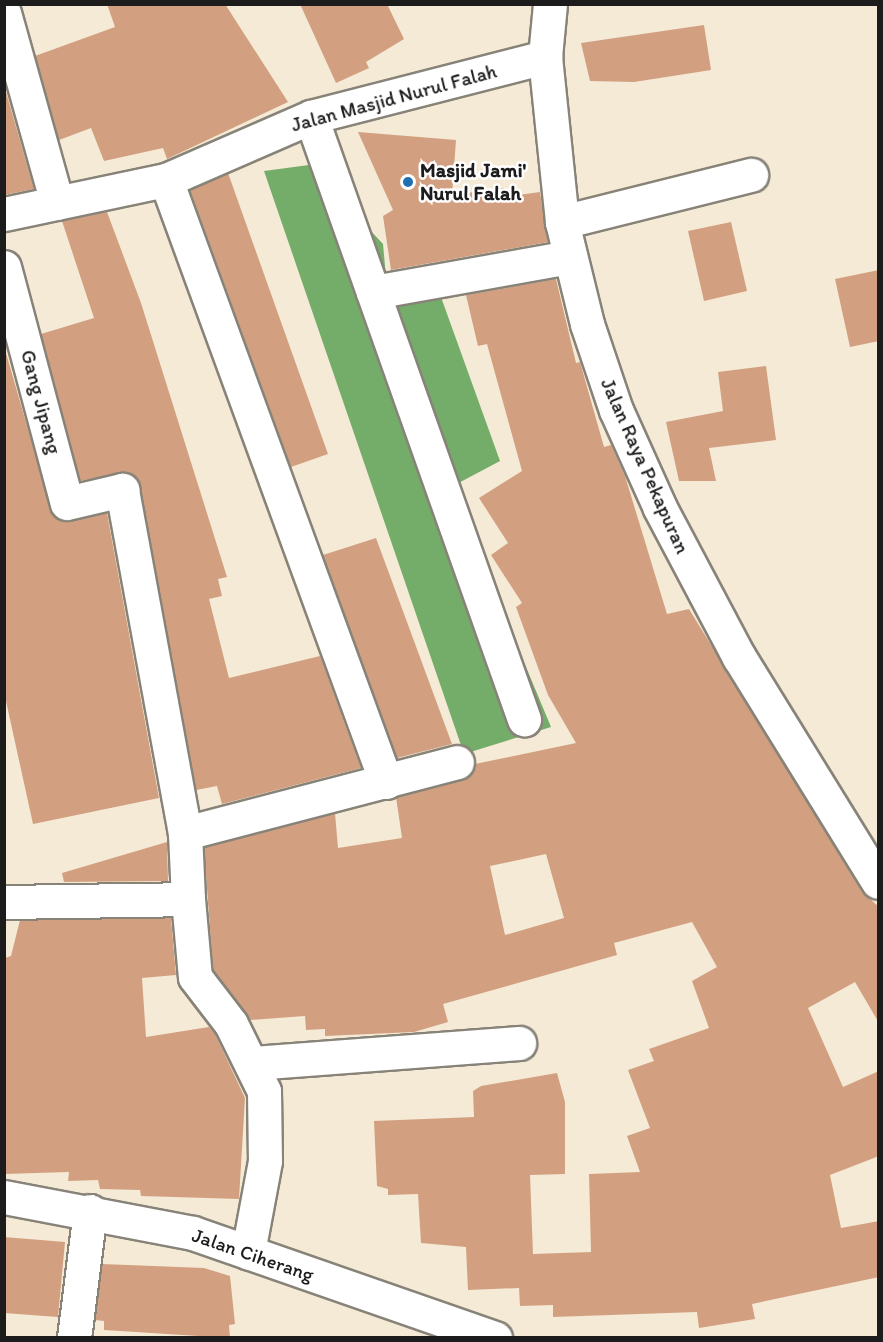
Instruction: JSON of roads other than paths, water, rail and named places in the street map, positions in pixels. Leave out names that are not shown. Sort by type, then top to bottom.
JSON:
[{"type":"street","name":"Jalan Raya Pekapuran","points":[[550,4],[545,57],[562,222],[570,257],[616,410],[660,508],[739,657],[879,882]]},
{"type":"street","points":[[4,13],[57,202]]},
{"type":"street","name":"Jalan Masjid Nurul Falah","points":[[4,214],[166,180],[311,117],[545,57]]},
{"type":"street","points":[[311,117],[524,719]]},
{"type":"street","points":[[562,222],[751,176]]},
{"type":"street","points":[[166,180],[386,782]]},
{"type":"street","points":[[373,292],[570,257]]},
{"type":"street","name":"Gang Jipang","points":[[4,267],[68,503],[122,490],[185,833]]},
{"type":"street","points":[[248,1252],[268,1122],[253,1063],[195,977],[185,833],[458,762]]},
{"type":"street","points":[[4,902],[188,899]]},
{"type":"street","points":[[253,1063],[519,1043]]},
{"type":"street","name":"Jalan Ciherang","points":[[4,1197],[151,1222],[248,1252],[495,1338]]},
{"type":"street","points":[[74,1338],[90,1211]]},
{"type":"place","name":"Masjid Jami' Nurul Falah","points":[[408,182]]}]
